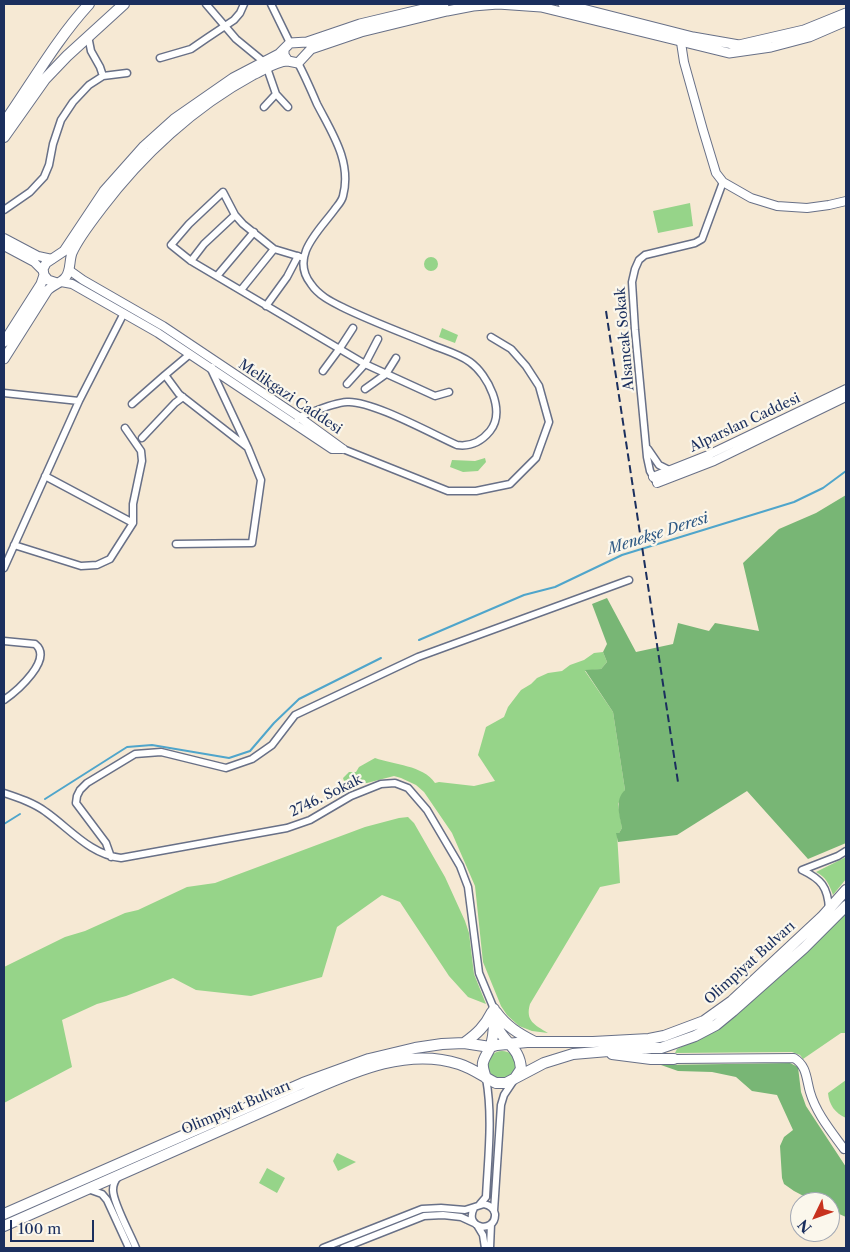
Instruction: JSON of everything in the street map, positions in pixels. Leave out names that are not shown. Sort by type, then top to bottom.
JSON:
[{"type":"main road","points":[[4,123],[72,22],[89,4]]},
{"type":"main road","points":[[4,137],[45,80],[88,36],[123,4]]},
{"type":"main road","points":[[4,359],[46,291],[66,278],[74,250],[102,208],[151,151],[184,123],[287,47],[360,24],[440,6],[498,4],[541,7],[680,37],[739,45],[804,30],[846,13]]},
{"type":"main road","points":[[563,4],[729,53],[771,47],[809,37],[846,21]]},
{"type":"main road","points":[[4,342],[41,284],[46,263],[64,251],[104,190],[144,146],[174,119],[233,78],[265,65],[283,61],[298,63],[305,54],[314,48],[440,6]]},
{"type":"main road","points":[[72,22],[72,30],[79,36],[88,36]]},
{"type":"main road","points":[[300,43],[305,54]]},
{"type":"main road","points":[[287,47],[284,55],[288,61]]},
{"type":"main road","points":[[54,258],[62,259],[69,268]]},
{"type":"main road","points":[[44,273],[48,280],[59,282]]},
{"type":"main road","name":"Olimpiyat Bulvarı","points":[[509,1045],[536,1042],[629,1041],[664,1036],[704,1021],[732,1001],[829,910],[846,890]]},
{"type":"main road","name":"Olimpiyat Bulvarı","points":[[514,1078],[555,1059],[573,1054],[661,1048],[695,1036],[716,1025],[733,1011],[804,948],[846,906]]},
{"type":"main road","points":[[494,1009],[506,1025],[536,1042]]},
{"type":"main road","points":[[464,1043],[478,1033],[486,1024],[494,1009]]},
{"type":"main road","points":[[494,1009],[498,1027],[509,1045],[516,1050],[521,1062],[521,1069],[514,1078],[501,1084],[486,1078],[482,1064],[490,1047],[494,1027],[494,1009]]},
{"type":"main road","points":[[629,1041],[674,1059]]},
{"type":"main road","name":"Olimpiyat Bulvarı","points":[[4,1214],[328,1074],[378,1056],[414,1048],[464,1043],[490,1047]]},
{"type":"main road","points":[[490,1047],[509,1045]]},
{"type":"main road","points":[[670,1045],[669,1055],[674,1059]]},
{"type":"main road","points":[[598,1052],[634,1058],[674,1059]]},
{"type":"main road","name":"Olimpiyat Bulvarı","points":[[4,1226],[298,1096],[380,1064],[425,1058],[442,1060],[460,1064],[486,1078]]},
{"type":"street","points":[[206,4],[236,39],[265,65],[276,94],[288,107]]},
{"type":"street","points":[[160,58],[191,48],[234,20],[244,4]]},
{"type":"street","points":[[271,4],[287,47]]},
{"type":"street","points":[[88,36],[91,51],[103,76]]},
{"type":"street","points":[[680,37],[684,62],[710,156],[716,173],[723,182],[751,198],[777,206],[807,208],[846,201]]},
{"type":"street","points":[[266,306],[301,257],[309,242],[342,199],[346,174],[343,156],[298,63]]},
{"type":"street","points":[[4,210],[30,192],[44,177],[61,120],[73,102],[103,76],[127,74]]},
{"type":"street","points":[[264,107],[276,94]]},
{"type":"street","name":"Alsancak Sokak","points":[[655,480],[647,457],[634,321],[633,273],[639,260],[645,255],[695,242],[702,238],[723,182]]},
{"type":"street","points":[[301,257],[274,249],[235,215],[223,192],[189,224],[171,246],[191,261],[365,364],[435,396],[449,392]]},
{"type":"street","points":[[191,261],[204,244],[235,215]]},
{"type":"street","points":[[216,276],[254,232]]},
{"type":"street","points":[[4,238],[38,256],[54,258]]},
{"type":"street","points":[[4,246],[34,262],[44,273]]},
{"type":"street","points":[[241,290],[274,249]]},
{"type":"street","points":[[297,420],[345,402],[358,402],[464,446],[477,443],[485,437],[494,424],[497,411],[496,402],[485,380],[468,361],[329,300],[318,293],[309,283],[301,257]]},
{"type":"street","name":"Melikgazi Caddesi","points":[[69,268],[83,280],[163,326],[213,365],[297,420],[332,449],[343,449]]},
{"type":"street","name":"Melikgazi Caddesi","points":[[59,282],[72,284],[158,333],[190,354],[213,365]]},
{"type":"street","points":[[4,568],[79,400],[124,313]]},
{"type":"street","points":[[323,371],[352,328]]},
{"type":"street","points":[[343,449],[448,491],[476,491],[510,484],[536,458],[549,422],[538,386],[526,366],[511,349],[491,337]]},
{"type":"street","points":[[347,384],[365,364],[378,339]]},
{"type":"street","points":[[132,404],[190,354]]},
{"type":"street","points":[[365,390],[386,374],[396,358]]},
{"type":"street","points":[[176,544],[252,543],[261,480],[213,365]]},
{"type":"street","points":[[165,375],[183,397],[248,448]]},
{"type":"street","name":"Alparslan Caddesi","points":[[655,480],[669,470],[706,456],[846,389]]},
{"type":"street","points":[[4,393],[79,400]]},
{"type":"street","points":[[142,438],[183,397]]},
{"type":"street","name":"Alparslan Caddesi","points":[[655,480],[714,461],[846,397]]},
{"type":"street","points":[[14,545],[81,566],[97,565],[110,559],[132,523],[133,504],[142,461],[141,451],[124,428]]},
{"type":"street","points":[[647,448],[659,465],[669,470]]},
{"type":"street","points":[[45,476],[132,523]]},
{"type":"street","points":[[111,857],[106,844],[76,803],[76,796],[87,783],[135,754],[161,752],[226,768],[252,759],[272,745],[295,715],[400,665],[629,580]]},
{"type":"street","points":[[4,641],[35,644],[41,651],[41,656],[32,674],[4,700]]},
{"type":"street","name":"2746. Sokak","points":[[4,793],[26,800],[44,810],[94,850],[111,857],[132,858],[287,828],[310,820],[351,796],[375,786],[387,783],[402,785],[414,794],[427,810],[460,866],[468,887],[479,973],[494,1009]]},
{"type":"street","points":[[829,910],[828,896],[819,880],[802,870],[838,856],[846,850]]},
{"type":"street","points":[[674,1059],[794,1058],[799,1061],[807,1074],[808,1085],[816,1107],[844,1149],[846,1148]]},
{"type":"street","points":[[323,1248],[422,1209],[465,1210],[480,1204],[486,1196],[490,1129],[490,1098],[486,1078]]},
{"type":"street","points":[[490,1248],[494,1220],[501,1105],[504,1095],[514,1078]]},
{"type":"street","points":[[120,1174],[115,1180],[113,1190],[136,1248]]},
{"type":"street","points":[[87,1189],[102,1194],[107,1200],[129,1248]]},
{"type":"street","points":[[480,1204],[490,1206],[494,1213]]},
{"type":"street","points":[[474,1208],[471,1216],[483,1235],[484,1248]]},
{"type":"street","points":[[343,1248],[424,1216],[443,1215],[461,1217],[484,1227],[492,1224]]},
{"type":"green space","points":[[690,203],[693,226],[658,233],[653,211]]},
{"type":"green space","points":[[428,257],[434,257],[438,264],[434,271],[428,271],[424,267],[424,261]]},
{"type":"green space","points":[[442,328],[458,335],[455,343],[439,337]]},
{"type":"green space","points":[[485,458],[486,462],[478,471],[463,472],[450,467],[452,460],[475,461]]},
{"type":"green space","points":[[846,495],[846,843],[808,859],[747,791],[677,835],[618,842],[616,833],[619,833],[622,828],[619,803],[625,790],[613,712],[585,670],[601,669],[607,662],[603,652],[607,644],[592,604],[607,598],[636,652],[673,644],[678,623],[709,631],[715,623],[759,631],[743,563],[779,529],[816,513]]},
{"type":"green space","points":[[603,652],[607,662],[601,669],[585,671],[613,712],[625,790],[618,804],[622,828],[617,833],[620,883],[600,887],[530,1004],[530,1019],[535,1025],[548,1033],[532,1031],[519,1026],[507,1015],[501,1006],[483,962],[475,886],[452,833],[424,792],[416,785],[394,776],[367,783],[345,784],[343,778],[349,772],[356,772],[359,767],[375,758],[416,769],[430,777],[435,783],[474,786],[495,781],[478,755],[486,727],[504,717],[508,707],[521,690],[537,678],[548,673],[562,671],[594,653]]},
{"type":"green space","points":[[408,817],[414,823],[445,877],[465,921],[469,933],[474,974],[486,1004],[468,997],[449,976],[400,902],[382,895],[337,927],[322,977],[251,996],[196,990],[173,978],[126,996],[97,1004],[62,1020],[72,1067],[4,1103],[4,967],[65,937],[85,931],[125,913],[138,910],[187,887],[215,883],[365,827]]},
{"type":"green space","points":[[846,857],[846,879],[833,895],[827,881],[816,872]]},
{"type":"green space","points":[[846,910],[846,1033],[841,1033],[803,1059],[800,1055],[792,1052],[675,1053],[677,1049],[717,1030],[733,1018],[783,974],[836,923]]},
{"type":"green space","points":[[502,1051],[512,1055],[516,1065],[512,1075],[502,1079],[492,1075],[488,1065],[492,1055]]},
{"type":"green space","points":[[790,1063],[798,1067],[801,1092],[806,1106],[846,1167],[846,1217],[840,1214],[840,1192],[796,1192],[784,1184],[780,1146],[784,1137],[793,1130],[777,1095],[752,1091],[736,1077],[712,1072],[678,1071],[661,1065]]},
{"type":"green space","points":[[846,1080],[846,1118],[833,1108],[828,1093]]},
{"type":"green space","points":[[337,1153],[356,1162],[338,1171],[333,1161]]},
{"type":"green space","points":[[267,1168],[285,1178],[277,1193],[259,1183]]},
{"type":"waterway","name":"Menekşe Deresi","points":[[419,640],[524,595],[555,587],[622,555],[794,502],[823,488],[846,471]]},
{"type":"waterway","name":"Menekşe Deresi","points":[[45,799],[127,747],[152,745],[229,758],[250,751],[274,723],[299,699],[381,658]]},
{"type":"waterway","name":"Menekşe Deresi","points":[[4,824],[20,814]]},
{"type":"railway","points":[[606,311],[678,782]]}]
